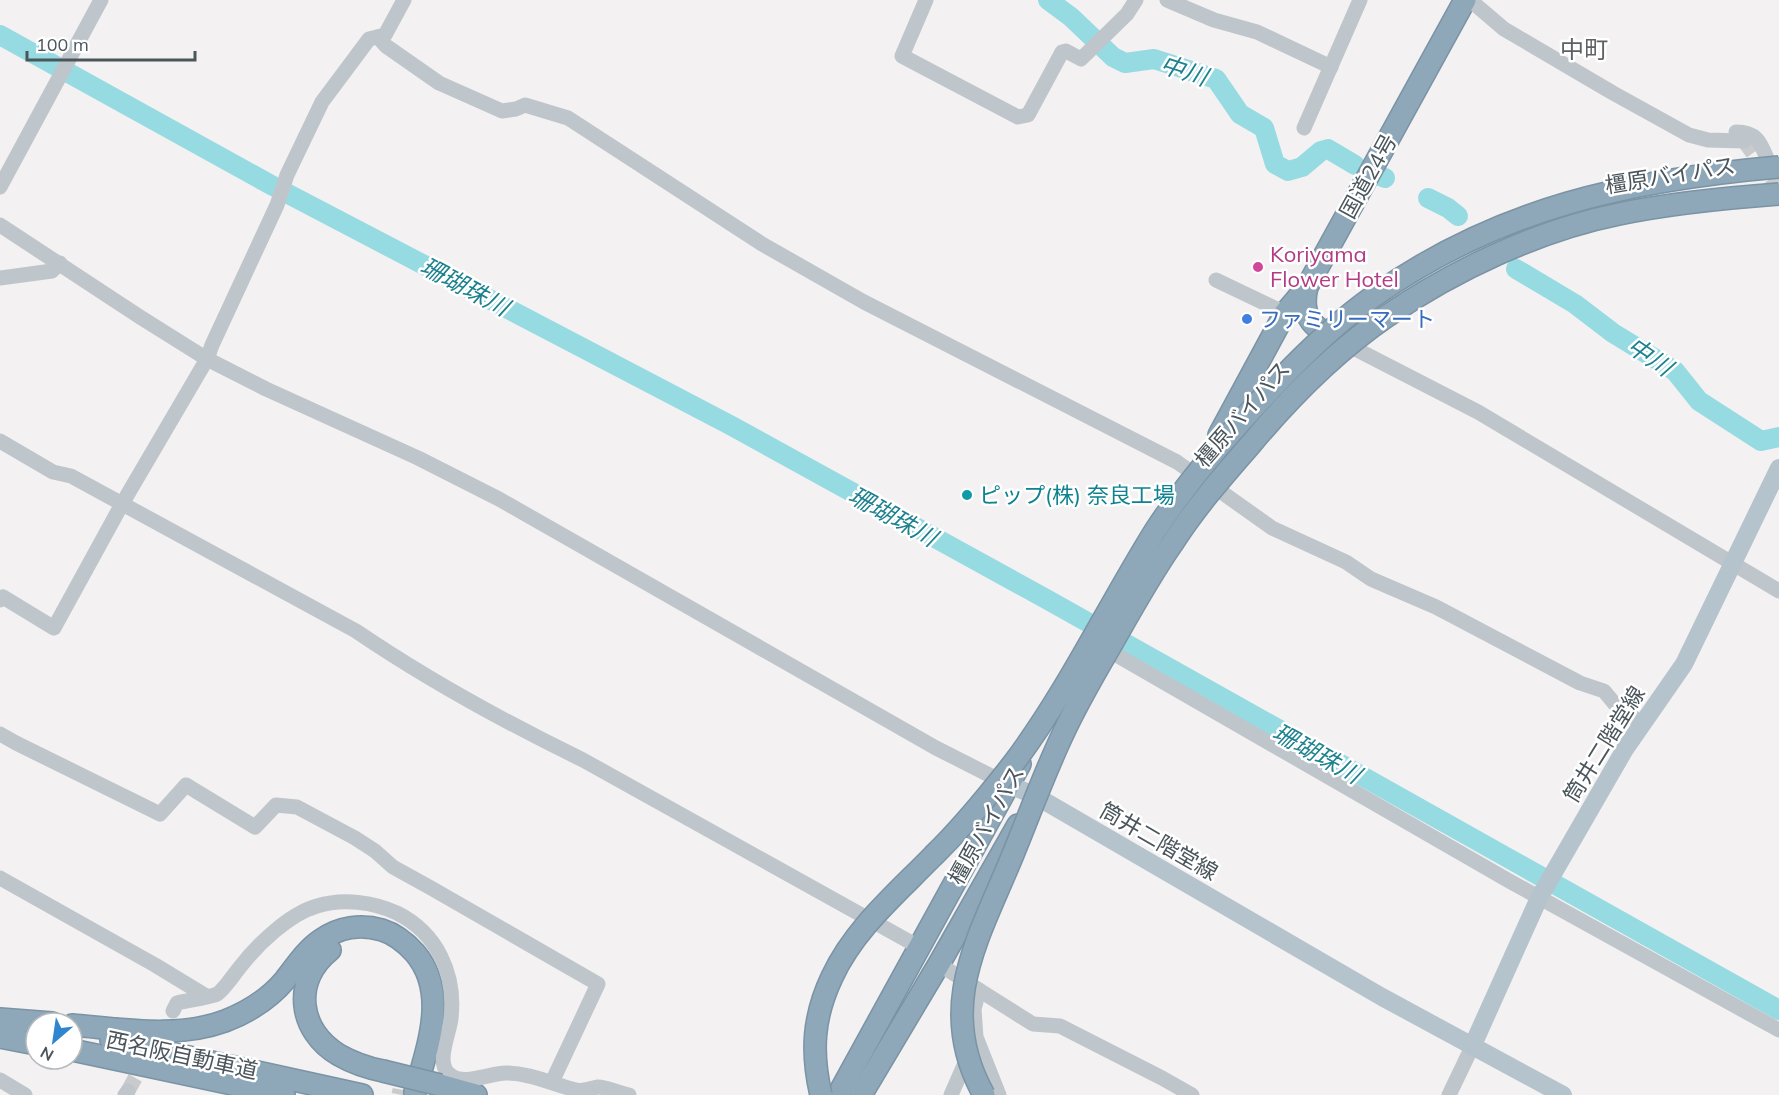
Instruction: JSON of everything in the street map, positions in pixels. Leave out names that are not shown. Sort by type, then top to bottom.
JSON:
[{"type":"highway","name":"国道24号","points":[[1219,435],[1299,302],[1465,0]]},
{"type":"highway","points":[[821,1095],[814,1053],[815,1029],[832,975],[846,952],[881,909],[961,828],[1014,763],[1041,724],[1156,530],[1220,444],[1293,366],[1337,325],[1372,297],[1450,249],[1497,227],[1553,206],[1610,191],[1665,180],[1776,164]]},
{"type":"highway","name":"橿原バイパス","points":[[838,1095],[1104,614],[1148,540],[1191,472],[1219,435],[1319,330],[1364,294],[1438,246],[1554,198],[1641,176],[1689,169],[1776,164]]},
{"type":"highway","name":"橿原バイパス","points":[[861,1095],[939,964],[1186,527],[1213,486],[1281,400],[1342,342],[1411,293],[1469,261],[1514,241],[1549,228],[1627,206],[1669,198],[1719,193],[1779,193]]},
{"type":"highway","points":[[984,1095],[969,1061],[963,1036],[961,1011],[963,987],[978,935],[1062,736],[1082,696],[1146,584],[1202,502],[1273,417],[1353,341],[1405,304],[1461,272],[1508,250],[1561,230],[1616,214],[1670,204],[1779,193]]},
{"type":"highway","points":[[1299,302],[1319,330],[1342,342]]},
{"type":"highway","points":[[84,1026],[143,1031],[173,1031],[206,1027],[252,1008],[275,991],[310,949],[321,940],[345,929],[373,928],[399,938],[410,947],[426,969],[431,983],[433,998],[431,1031],[409,1091],[411,1077],[418,1030],[420,996],[417,983],[406,962],[385,946],[371,942],[344,944],[331,949],[313,968],[305,992],[304,1005],[307,1018],[325,1045],[339,1055],[367,1068],[411,1077]]},
{"type":"highway","points":[[2,1028],[24,1026]]},
{"type":"highway","points":[[2,1028],[24,1027]]},
{"type":"highway","points":[[2,1028],[24,1038]]},
{"type":"highway","name":"西名阪自動車道","points":[[84,1035],[250,1069],[362,1095]]},
{"type":"highway","name":"西名阪自動車道","points":[[84,1054],[284,1095]]},
{"type":"highway","points":[[84,1055],[232,1095]]},
{"type":"highway","points":[[414,1078],[476,1095]]},
{"type":"main road","name":"筒井二階堂線","points":[[1472,1047],[1540,897],[1625,749],[1684,663],[1779,468]]},
{"type":"main road","name":"筒井二階堂線","points":[[1009,785],[1034,795],[1382,997],[1563,1095]]},
{"type":"street","points":[[0,187],[101,0]]},
{"type":"street","points":[[0,600],[3,597],[54,628],[122,504],[207,359],[277,205],[287,175],[322,102],[369,39],[385,35],[404,0]]},
{"type":"street","points":[[926,0],[902,56],[1018,117],[1028,115],[1062,51],[1081,58],[1127,14],[1136,0]]},
{"type":"street","points":[[1167,0],[1214,20],[1257,32],[1331,67]]},
{"type":"street","points":[[1304,128],[1360,0]]},
{"type":"street","points":[[1470,0],[1504,29],[1689,135],[1708,140],[1744,141]]},
{"type":"street","points":[[378,37],[386,46],[439,83],[502,111],[525,105],[568,118],[762,244],[864,302],[1177,462],[1191,472]]},
{"type":"street","points":[[1613,93],[1638,96],[1708,132],[1748,132],[1760,141],[1776,164]]},
{"type":"street","points":[[0,225],[207,359],[266,389],[408,453],[499,499],[936,748],[1009,785]]},
{"type":"street","points":[[0,278],[52,271],[60,263]]},
{"type":"street","points":[[1216,280],[1299,302]]},
{"type":"street","points":[[1342,342],[1478,412],[1779,591]]},
{"type":"street","points":[[0,441],[53,472],[71,476],[356,631],[399,660],[918,947]]},
{"type":"street","points":[[1213,486],[1272,528],[1346,562],[1371,579],[1436,607],[1580,682],[1604,691],[1614,703],[1642,724]]},
{"type":"street","points":[[1114,651],[1540,897],[1779,1030]]},
{"type":"street","points":[[0,734],[160,814],[186,785],[255,828],[276,806],[297,807],[356,838],[393,867],[598,984],[552,1082]]},
{"type":"street","points":[[0,878],[206,996]]},
{"type":"street","points":[[172,1011],[177,1003],[217,994],[245,960],[293,916],[317,906],[341,902],[384,907],[406,918],[426,934],[440,952],[453,995],[443,1056],[443,1067],[449,1074],[459,1080],[504,1073],[523,1075],[584,1093],[601,1087],[629,1095]]},
{"type":"street","points":[[939,964],[1034,1023],[1060,1026],[1192,1095]]},
{"type":"street","points":[[979,990],[974,1009],[976,1037],[999,1095]]},
{"type":"street","points":[[951,1095],[976,1037]]},
{"type":"street","points":[[1449,1095],[1472,1047]]},
{"type":"street","points":[[0,1080],[25,1095]]},
{"type":"waterway","name":"中川","points":[[1048,0],[1071,17],[1113,57],[1125,63],[1154,59],[1216,79],[1240,114],[1264,128],[1275,164],[1288,171],[1302,167],[1321,151],[1328,149],[1355,165]]},
{"type":"waterway","name":"珊瑚珠川","points":[[0,35],[273,186],[730,425],[1048,600],[1779,1010]]},
{"type":"waterway","name":"中川","points":[[1375,174],[1385,178]]},
{"type":"waterway","name":"中川","points":[[1428,198],[1458,216]]},
{"type":"waterway","name":"中川","points":[[1516,269],[1575,304],[1613,333],[1675,371],[1699,401],[1761,441],[1779,437]]},
{"type":"tunnel","points":[[1744,141],[1779,189]]},
{"type":"tunnel","points":[[128,1091],[146,1058]]},
{"type":"tunnel","points":[[402,1095],[403,1090]]},
{"type":"place","name":"Koriyama Flower Hotel","points":[[1258,267]]},
{"type":"place","name":"ファミリーマート","points":[[1247,319]]},
{"type":"place","name":"ピップ(株) 奈良工場","points":[[967,495]]},
{"type":"district","name":"中町","points":[[1584,49]]}]
